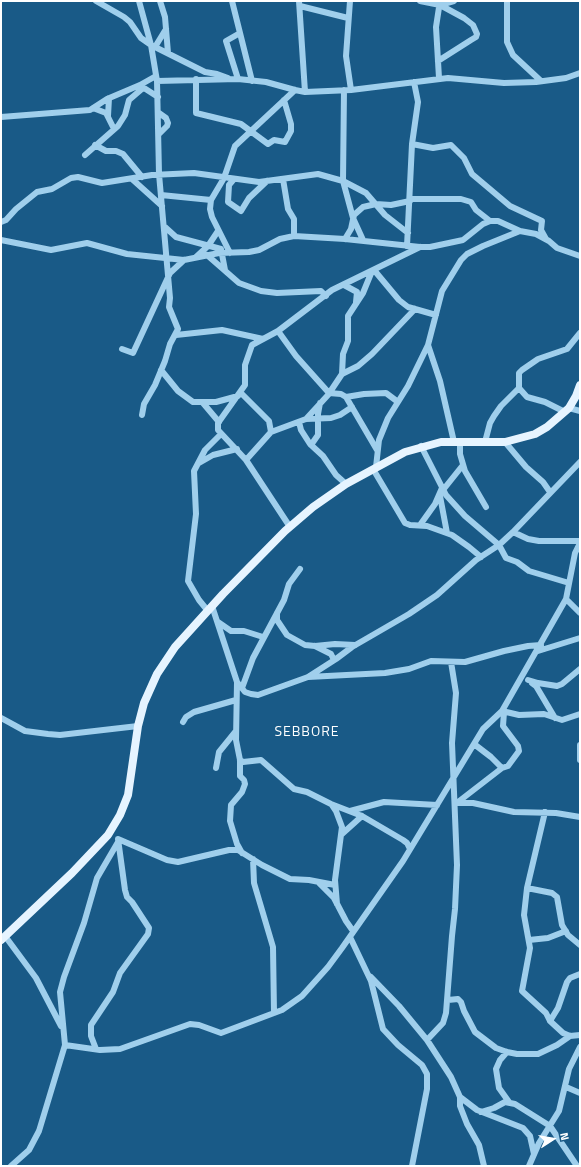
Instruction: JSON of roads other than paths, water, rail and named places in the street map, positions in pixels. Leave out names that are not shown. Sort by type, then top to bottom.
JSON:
[{"type":"main road","points":[[3,938],[72,873],[108,835],[117,820],[128,795],[138,726],[144,704],[157,674],[175,647],[290,527],[313,507],[346,484],[374,468],[421,446],[441,442],[505,442],[535,434],[547,427],[567,410],[576,396],[580,385]]},
{"type":"street","points":[[96,1],[106,4],[130,22],[142,38],[153,46],[205,72],[217,74],[230,80]]},
{"type":"street","points":[[139,1],[153,46],[159,113],[166,118],[168,123],[159,134],[159,174],[165,227],[169,307],[178,329],[170,344],[155,386],[144,404],[142,415]]},
{"type":"street","points":[[160,1],[166,29],[168,53]]},
{"type":"street","points":[[232,1],[252,80]]},
{"type":"street","points":[[350,1],[346,56],[348,90],[343,181],[353,218],[363,240]]},
{"type":"street","points":[[420,1],[440,3],[454,1]]},
{"type":"street","points":[[507,1],[507,42],[513,55],[541,81]]},
{"type":"street","points":[[305,92],[300,3],[348,18]]},
{"type":"street","points":[[439,78],[436,27],[440,3]]},
{"type":"street","points":[[438,61],[471,40],[477,34],[468,21],[440,3]]},
{"type":"street","points":[[153,46],[166,29]]},
{"type":"street","points":[[238,80],[226,41],[240,33]]},
{"type":"street","points":[[1,117],[63,111],[78,112],[93,108],[109,98],[141,87],[156,79],[252,80],[305,92],[348,90],[439,78],[504,84],[541,81],[580,73]]},
{"type":"street","points":[[196,79],[196,113],[241,124],[268,144],[274,140],[285,142],[292,128],[284,100]]},
{"type":"street","points":[[407,246],[412,144],[418,102],[414,82]]},
{"type":"street","points":[[141,87],[158,97]]},
{"type":"street","points":[[85,155],[122,121],[127,110],[127,105],[141,87]]},
{"type":"street","points":[[230,253],[218,230],[210,209],[212,200],[224,178],[235,146],[295,90]]},
{"type":"street","points":[[108,116],[109,98]]},
{"type":"street","points":[[93,108],[103,111],[108,116],[114,129]]},
{"type":"street","points":[[412,144],[432,148],[446,144],[451,145],[464,158],[472,174],[510,206],[542,221],[541,230],[546,239]]},
{"type":"street","points":[[95,145],[106,151],[116,151],[123,154],[142,177]]},
{"type":"street","points":[[1,222],[11,216],[16,209],[37,192],[52,189],[70,178],[78,177],[102,183],[159,174],[194,173],[224,178],[268,181],[318,174],[343,181],[366,193],[385,215],[408,233]]},
{"type":"street","points":[[132,179],[162,206]]},
{"type":"street","points":[[234,179],[229,185],[228,202],[241,211],[249,198],[268,181]]},
{"type":"street","points":[[283,179],[288,210],[294,219],[294,236]]},
{"type":"street","points":[[161,195],[212,200]]},
{"type":"street","points":[[345,239],[352,229],[353,218],[358,209],[363,207],[376,204],[391,206],[410,200],[461,199],[471,202],[476,210],[490,221],[504,223],[520,231],[536,234],[546,239],[557,248],[580,256]]},
{"type":"street","points":[[1,240],[51,250],[87,243],[127,254],[184,260],[207,255],[259,250],[280,239],[294,236],[363,240],[420,247],[464,240],[483,224],[490,221]]},
{"type":"street","points":[[165,227],[176,237],[221,249],[223,253],[222,260],[226,272]]},
{"type":"street","points":[[196,258],[208,246],[218,230]]},
{"type":"street","points":[[481,557],[469,547],[447,533],[427,526],[405,523],[374,468],[379,440],[388,418],[428,345],[442,291],[461,260],[467,254],[483,246],[520,231]]},
{"type":"street","points":[[290,527],[246,460],[221,434],[217,426],[245,385],[245,365],[252,345],[278,331],[326,296],[344,285],[420,247]]},
{"type":"street","points":[[207,255],[239,283],[261,291],[277,293],[321,291],[326,296]]},
{"type":"street","points":[[122,349],[133,353],[168,276],[184,260]]},
{"type":"street","points":[[373,271],[399,300],[415,309],[436,315]]},
{"type":"street","points":[[342,374],[343,354],[348,341],[347,318],[368,284],[373,271]]},
{"type":"street","points":[[344,285],[357,292],[355,306]]},
{"type":"street","points":[[306,419],[329,393],[342,374],[358,366],[372,354],[415,309]]},
{"type":"street","points":[[176,335],[222,330],[263,339]]},
{"type":"street","points":[[278,331],[296,356],[329,393],[341,394],[346,397],[377,450]]},
{"type":"street","points":[[580,333],[567,349],[538,359],[519,373],[519,388],[527,397],[567,410],[580,412]]},
{"type":"street","points":[[428,345],[440,381],[463,466],[486,507]]},
{"type":"street","points":[[161,370],[184,397],[192,402],[216,402],[239,394]]},
{"type":"street","points":[[485,442],[490,423],[494,416],[501,406],[519,388]]},
{"type":"street","points":[[346,397],[386,393],[398,402]]},
{"type":"street","points":[[239,394],[269,421],[271,432]]},
{"type":"street","points":[[311,445],[318,435],[318,414],[321,402]]},
{"type":"street","points":[[203,403],[219,422]]},
{"type":"street","points":[[246,460],[271,432],[306,419],[331,418],[340,415],[352,406]]},
{"type":"street","points":[[299,422],[301,430],[311,445],[346,484]]},
{"type":"street","points":[[291,425],[301,430]]},
{"type":"street","points":[[221,434],[205,450],[194,471],[196,514],[188,581],[199,600],[210,609],[218,622],[238,682],[242,688],[252,694],[258,694],[308,677],[355,645],[410,614],[437,595],[513,532],[580,462]]},
{"type":"street","points":[[505,442],[526,467],[543,482],[550,492]]},
{"type":"street","points":[[421,446],[442,491],[464,516],[499,545],[506,558],[517,562],[526,569],[570,583]]},
{"type":"street","points":[[199,464],[213,455],[237,449]]},
{"type":"street","points":[[420,525],[442,491],[463,466]]},
{"type":"street","points":[[442,491],[447,533]]},
{"type":"street","points":[[65,1045],[96,1049],[120,1049],[190,1024],[199,1025],[221,1033],[274,1013],[302,996],[328,968],[437,805],[483,729],[503,711],[566,599],[575,554],[580,542],[539,541],[528,539],[513,532]]},
{"type":"street","points":[[242,688],[249,666],[263,637],[284,600],[289,584],[300,569]]},
{"type":"street","points":[[566,599],[580,614]]},
{"type":"street","points":[[277,611],[278,620],[287,635],[305,645],[355,645]]},
{"type":"street","points":[[218,622],[231,631],[244,631],[263,637]]},
{"type":"street","points":[[308,677],[370,674],[409,669],[425,662],[471,661],[504,651],[528,646],[539,648],[580,638]]},
{"type":"street","points":[[315,646],[331,654],[334,660]]},
{"type":"street","points":[[427,1040],[443,1023],[448,1000],[449,969],[456,902],[456,802],[453,780],[452,743],[456,693],[451,662]]},
{"type":"street","points":[[528,680],[557,686],[562,684],[580,669]]},
{"type":"street","points":[[522,676],[536,686],[554,718]]},
{"type":"street","points":[[238,682],[236,700],[238,721],[236,731],[240,760],[240,776],[244,780],[245,784],[242,792],[233,801],[230,811],[233,831],[242,853]]},
{"type":"street","points":[[183,722],[186,717],[194,712],[236,700]]},
{"type":"street","points":[[503,711],[519,715],[544,714],[562,720],[580,714]]},
{"type":"street","points":[[456,802],[502,768],[508,766],[520,751],[503,726],[503,711]]},
{"type":"street","points":[[1,718],[25,731],[60,735],[138,726]]},
{"type":"street","points":[[216,768],[219,752],[236,731]]},
{"type":"street","points":[[474,744],[502,768]]},
{"type":"street","points":[[580,745],[580,760]]},
{"type":"street","points":[[240,760],[243,762],[261,760],[294,789],[307,792],[330,804],[362,816],[411,845]]},
{"type":"street","points":[[350,811],[384,802],[437,805]]},
{"type":"street","points":[[456,802],[473,803],[514,812],[545,812],[580,818]]},
{"type":"street","points":[[330,804],[336,811],[340,820],[342,834]]},
{"type":"street","points":[[545,812],[527,888],[524,915],[529,940],[529,958],[522,992],[546,1013],[550,1020],[563,1033],[570,1036],[580,1035]]},
{"type":"street","points":[[337,904],[335,885],[338,845],[342,834],[362,816]]},
{"type":"street","points":[[108,835],[167,860],[178,862],[229,850],[238,850],[290,879],[309,880],[335,885]]},
{"type":"street","points":[[11,1166],[29,1150],[39,1131],[65,1045],[60,992],[64,977],[84,923],[97,878],[118,840]]},
{"type":"street","points":[[96,1049],[92,1042],[91,1025],[113,992],[120,974],[148,934],[149,928],[127,897],[124,890],[118,840]]},
{"type":"street","points":[[253,859],[254,883],[273,947],[274,1013]]},
{"type":"street","points":[[319,883],[337,904],[352,934],[375,993],[383,1029],[398,1045],[422,1065],[427,1074],[427,1089],[412,1166]]},
{"type":"street","points":[[527,888],[552,893],[556,897],[562,925],[580,945]]},
{"type":"street","points":[[529,940],[548,938],[566,931]]},
{"type":"street","points":[[3,938],[40,984],[63,1030]]},
{"type":"street","points":[[367,974],[399,1006],[427,1040],[451,1077],[460,1097],[460,1106],[467,1124],[479,1145],[484,1166]]},
{"type":"street","points":[[550,1020],[558,1008],[567,982],[570,978],[580,974]]},
{"type":"street","points":[[448,1000],[458,999],[461,1002],[475,1032],[496,1048],[507,1052],[518,1054],[538,1054],[557,1045],[570,1036]]},
{"type":"street","points":[[529,1166],[534,1154],[559,1111],[566,1087],[569,1069],[580,1047]]},
{"type":"street","points":[[507,1052],[500,1060],[496,1069],[499,1088],[508,1102]]},
{"type":"street","points":[[566,1087],[580,1093]]},
{"type":"street","points":[[460,1097],[481,1112],[523,1128],[530,1136],[534,1154]]},
{"type":"street","points":[[481,1112],[508,1102],[515,1104],[550,1126],[577,1166]]},
{"type":"district","name":"SEBBORE","points":[[307,733]]}]
